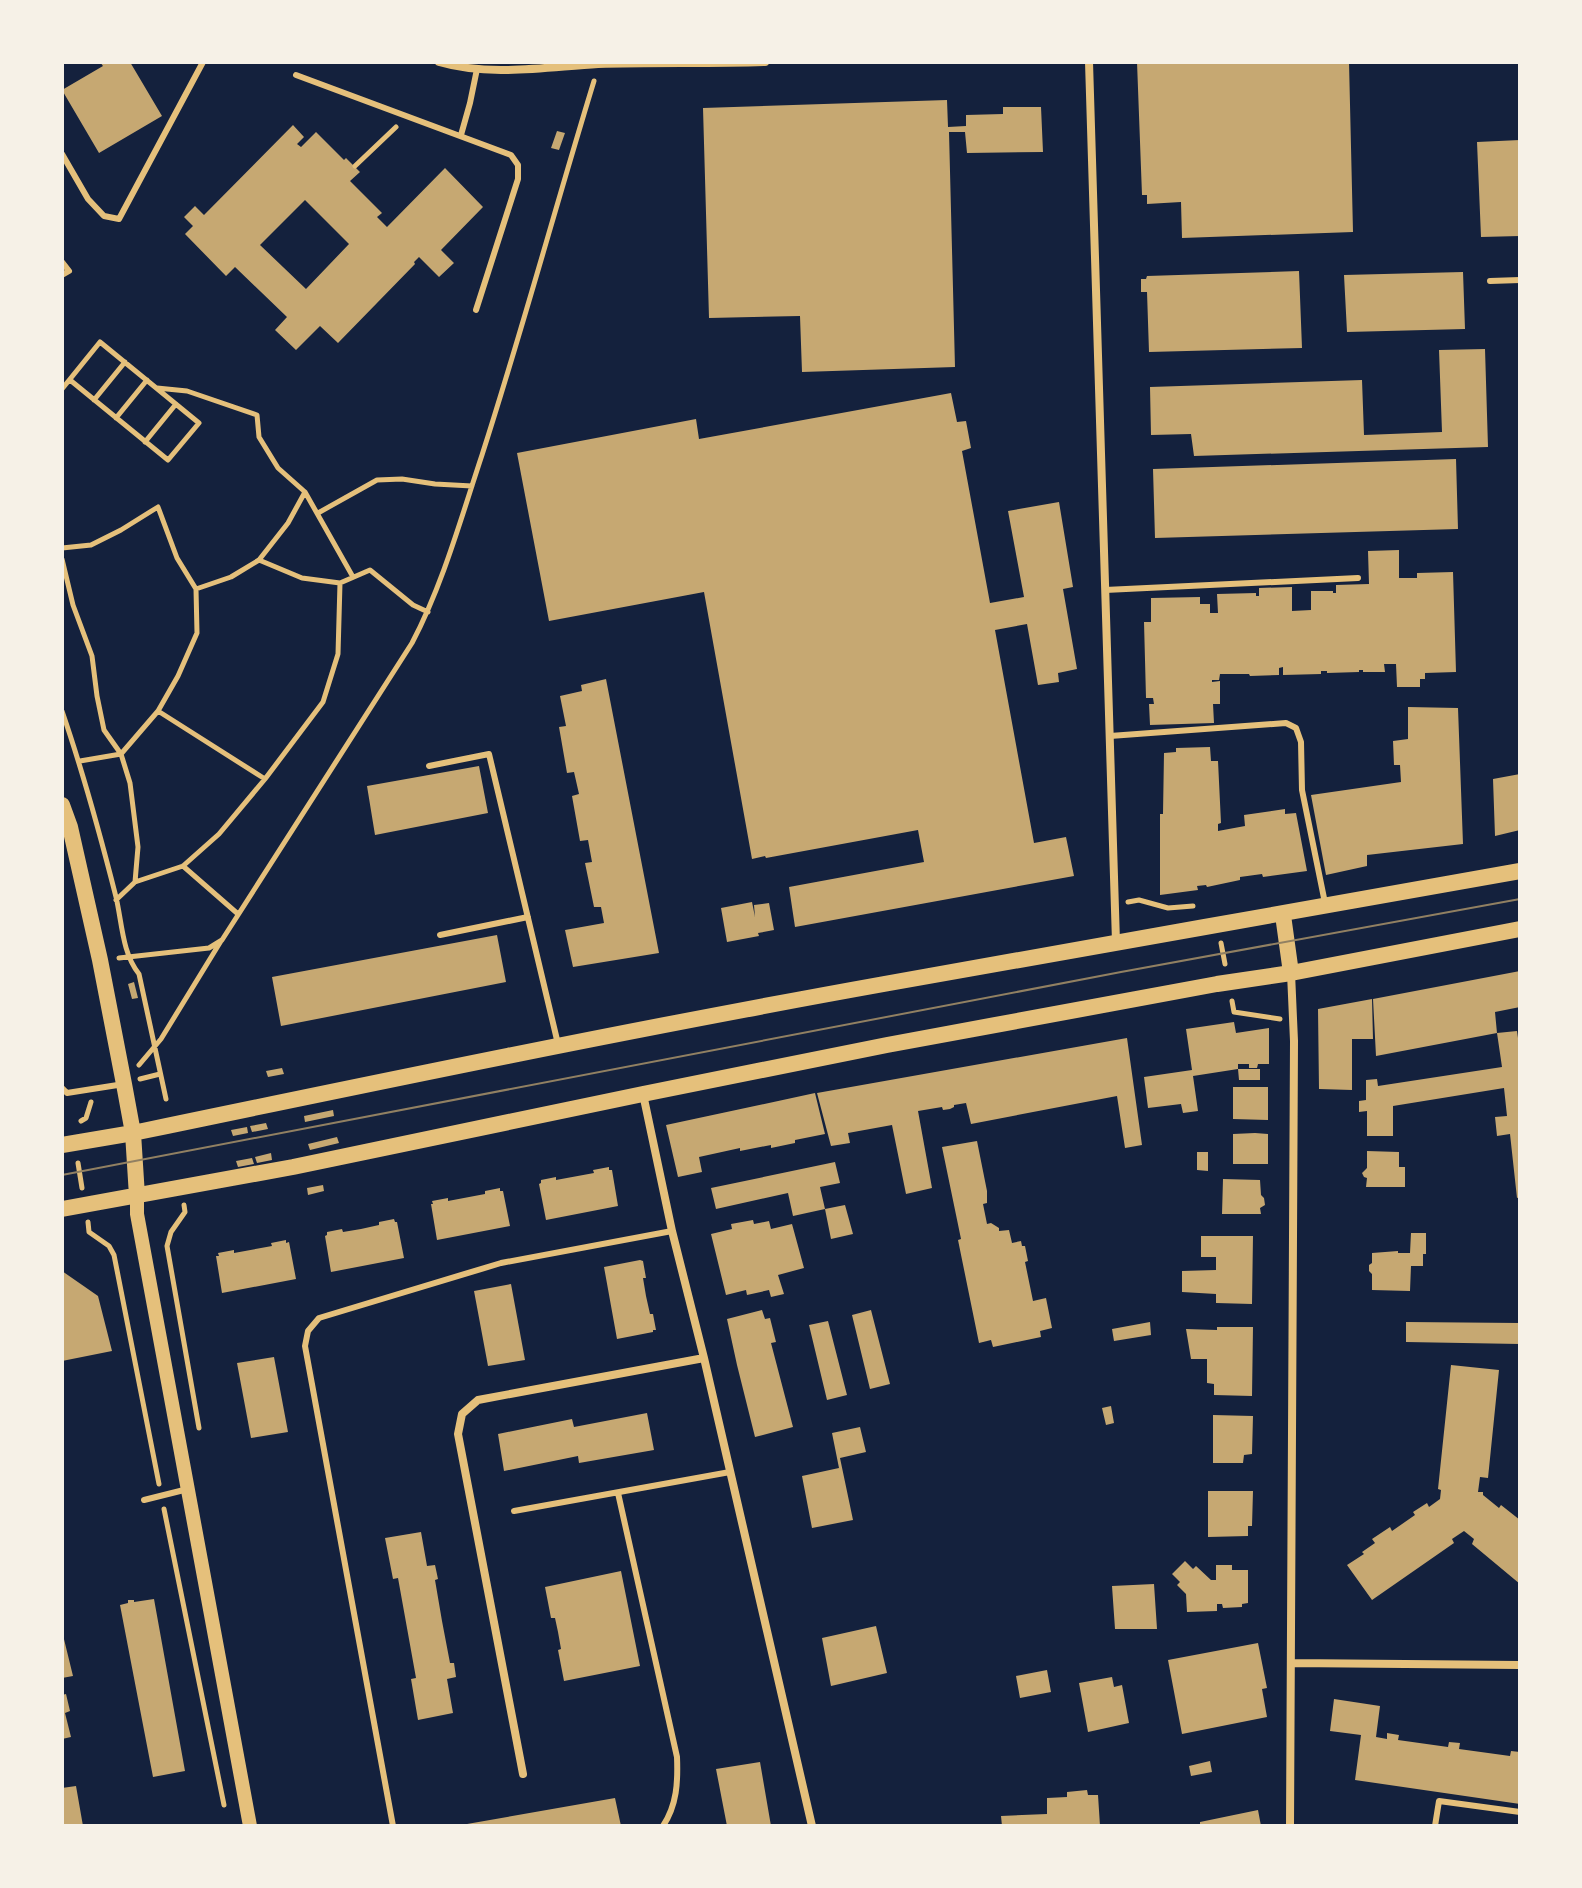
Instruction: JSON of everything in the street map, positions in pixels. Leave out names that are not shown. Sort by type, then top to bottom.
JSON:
[{"type":"main road","points":[[62,805],[70,827],[100,960],[124,1084],[133,1133],[137,1196]]},
{"type":"main road","points":[[68,1144],[881,984],[1520,871]]},
{"type":"main road","points":[[1283,915],[1291,973]]},
{"type":"main road","points":[[62,1209],[293,1167],[903,1042],[1520,929]]},
{"type":"street","points":[[439,62],[477,69],[762,62]]},
{"type":"street","points":[[1089,62],[1116,943]]},
{"type":"street","points":[[1290,1826],[1294,1021],[1291,973]]},
{"type":"street","points":[[643,1094],[672,1231],[812,1826]]},
{"type":"street","points":[[137,1196],[143,1250],[250,1826]]},
{"type":"street","points":[[523,1774],[458,1434],[462,1414],[478,1400],[704,1358]]},
{"type":"street","points":[[1291,1663],[1520,1665]]},
{"type":"lane","points":[[62,154],[88,199],[104,216],[119,219],[203,62]]},
{"type":"lane","points":[[461,135],[477,69]]},
{"type":"lane","points":[[296,75],[511,155],[518,165],[518,179],[476,310]]},
{"type":"lane","points":[[62,262],[69,271],[62,275]]},
{"type":"lane","points":[[1490,281],[1520,280]]},
{"type":"lane","points":[[1105,590],[1358,578]]},
{"type":"lane","points":[[1110,736],[1286,723],[1296,728],[1301,742],[1302,790],[1326,907]]},
{"type":"lane","points":[[429,766],[489,754],[558,1047]]},
{"type":"lane","points":[[440,935],[528,917]]},
{"type":"lane","points":[[62,1088],[67,1093],[124,1084]]},
{"type":"lane","points":[[393,1826],[305,1346],[308,1331],[319,1318],[501,1263],[672,1231]]},
{"type":"lane","points":[[514,1511],[730,1472]]},
{"type":"lane","points":[[144,1500],[188,1489]]},
{"type":"lane","points":[[618,1493],[677,1757],[678,1783],[671,1814],[663,1826]]},
{"type":"lane","points":[[1435,1826],[1439,1801],[1520,1812]]},
{"type":"path","points":[[124,1084],[161,1039],[412,643],[428,612],[516,348],[599,64]]},
{"type":"path","points":[[355,166],[408,116]]},
{"type":"path","points":[[62,389],[100,342],[199,423],[168,460],[70,380]]},
{"type":"path","points":[[94,400],[125,362]]},
{"type":"path","points":[[116,418],[147,380]]},
{"type":"path","points":[[156,388],[187,391],[257,415],[259,437],[278,468],[305,492],[353,577]]},
{"type":"path","points":[[145,442],[176,404]]},
{"type":"path","points":[[317,513],[377,480],[402,479],[472,486]]},
{"type":"path","points":[[196,589],[231,577],[259,560],[288,523],[305,492]]},
{"type":"path","points":[[62,548],[91,545],[158,507],[177,558],[196,589],[197,633],[158,711],[121,754],[80,761]]},
{"type":"path","points":[[62,559],[73,605],[92,656],[104,730],[121,754],[130,783],[138,847],[135,882]]},
{"type":"path","points":[[259,560],[302,578],[340,583],[370,570],[413,605],[428,612]]},
{"type":"path","points":[[116,900],[135,882],[183,866],[219,834],[323,702],[338,654],[340,583]]},
{"type":"path","points":[[62,711],[80,761],[130,963],[139,974],[166,1099]]},
{"type":"path","points":[[158,711],[265,779]]},
{"type":"path","points":[[183,866],[238,914]]},
{"type":"path","points":[[1115,904],[1139,900],[1168,908],[1194,906],[1200,946],[1221,942],[1234,1012],[1294,1021]]},
{"type":"path","points":[[100,960],[209,948],[222,940]]},
{"type":"path","points":[[98,1088],[86,1118],[70,1126],[68,1144],[89,1232],[109,1246],[114,1255],[225,1811]]},
{"type":"path","points":[[167,1246],[171,1232],[185,1212],[184,1197]]},
{"type":"building","points":[[100,62],[130,62],[162,116],[99,153],[62,90],[103,66]]},
{"type":"building","points":[[1137,62],[1349,62],[1353,232],[1182,238],[1181,202],[1147,204],[1147,195],[1142,195]]},
{"type":"building","points":[[947,100],[948,127],[966,126],[966,115],[1003,114],[1003,107],[1041,107],[1043,152],[967,153],[965,132],[949,132],[955,367],[802,372],[800,316],[709,318],[703,108]]},
{"type":"building","points":[[293,125],[304,137],[297,144],[301,147],[316,132],[360,172],[350,181],[382,213],[377,217],[387,227],[445,168],[483,207],[441,250],[454,263],[439,277],[419,257],[338,343],[320,326],[296,350],[275,330],[287,317],[235,267],[226,276],[185,234],[193,226],[184,217],[195,206],[204,215]],"holes":[[[305,200],[349,244],[306,289],[260,245]]]},
{"type":"building","points":[[557,131],[565,133],[559,150],[551,148]]},
{"type":"building","points":[[1520,140],[1520,236],[1481,237],[1477,142]]},
{"type":"building","points":[[1299,271],[1302,348],[1149,352],[1147,292],[1141,292],[1141,279],[1147,276]]},
{"type":"building","points":[[1463,272],[1465,329],[1347,332],[1344,275]]},
{"type":"building","points":[[1485,349],[1488,447],[1194,456],[1191,434],[1151,435],[1150,387],[1362,380],[1364,435],[1442,432],[1439,350]]},
{"type":"building","points":[[951,393],[957,422],[966,421],[971,448],[962,451],[990,603],[1024,597],[1008,511],[1059,502],[1073,587],[1063,589],[1077,669],[1058,673],[1059,682],[1038,685],[1027,624],[995,630],[1034,843],[1066,837],[1074,876],[795,927],[789,887],[924,862],[918,830],[752,859],[704,592],[549,621],[517,453],[696,419],[699,439]]},
{"type":"building","points":[[1456,459],[1458,529],[1155,538],[1153,469]]},
{"type":"building","points":[[1399,550],[1399,578],[1417,578],[1417,573],[1453,572],[1456,672],[1425,673],[1425,679],[1420,679],[1420,687],[1397,687],[1396,664],[1384,664],[1385,672],[1321,671],[1321,674],[1283,675],[1283,667],[1279,668],[1279,675],[1220,674],[1219,680],[1212,680],[1220,681],[1220,704],[1213,704],[1214,723],[1150,725],[1149,704],[1154,704],[1153,698],[1146,698],[1144,622],[1151,622],[1151,598],[1200,597],[1200,604],[1210,604],[1210,613],[1218,613],[1217,594],[1256,593],[1259,596],[1259,588],[1292,587],[1292,611],[1311,610],[1311,591],[1336,593],[1336,585],[1369,584],[1368,551]]},
{"type":"building","points":[[606,679],[659,953],[573,967],[565,930],[604,923],[601,907],[594,907],[585,863],[592,862],[588,840],[580,841],[572,796],[579,794],[574,772],[567,773],[559,727],[566,726],[560,696],[582,691],[581,685]]},
{"type":"building","points":[[1408,707],[1458,708],[1463,844],[1367,855],[1367,866],[1326,875],[1311,795],[1401,782],[1400,765],[1394,765],[1393,741],[1408,739]]},
{"type":"building","points":[[1210,747],[1211,761],[1218,761],[1221,823],[1218,824],[1218,831],[1245,826],[1244,815],[1285,809],[1285,814],[1296,813],[1307,871],[1240,877],[1240,880],[1207,887],[1197,886],[1198,890],[1160,895],[1164,753],[1176,752],[1176,748]]},
{"type":"building","points":[[479,766],[488,813],[375,835],[367,786]]},
{"type":"building","points":[[1520,774],[1520,830],[1495,836],[1493,779]]},
{"type":"building","points":[[752,902],[755,917],[754,905],[769,903],[774,930],[727,942],[721,908]]},
{"type":"building","points":[[497,935],[506,982],[281,1026],[272,977]]},
{"type":"building","points":[[1520,971],[1520,1007],[1495,1012],[1497,1033],[1376,1056],[1373,999]]},
{"type":"building","points":[[134,982],[138,998],[132,999],[128,984]]},
{"type":"building","points":[[1372,999],[1373,1039],[1352,1039],[1352,1090],[1319,1089],[1318,1009]]},
{"type":"building","points":[[1234,1022],[1236,1033],[1269,1028],[1269,1064],[1249,1068],[1249,1064],[1238,1064],[1238,1069],[1193,1076],[1198,1111],[1183,1113],[1181,1104],[1148,1108],[1144,1077],[1192,1070],[1186,1029]]},
{"type":"building","points":[[1517,1031],[1520,1052],[1520,1197],[1517,1198],[1510,1134],[1497,1136],[1495,1117],[1507,1116],[1504,1088],[1393,1106],[1393,1136],[1367,1136],[1367,1111],[1359,1112],[1359,1101],[1366,1100],[1366,1080],[1377,1079],[1378,1086],[1502,1067],[1497,1033]]},
{"type":"building","points":[[1127,1038],[1142,1145],[1125,1148],[1117,1096],[971,1124],[966,1103],[950,1109],[943,1110],[942,1107],[918,1111],[932,1188],[906,1194],[892,1125],[848,1133],[850,1143],[831,1146],[817,1093]]},
{"type":"building","points":[[282,1068],[284,1074],[268,1077],[266,1071]]},
{"type":"building","points":[[1238,1069],[1260,1069],[1260,1080],[1239,1080]]},
{"type":"building","points":[[1233,1087],[1268,1087],[1268,1120],[1233,1119]]},
{"type":"building","points":[[815,1093],[825,1134],[771,1148],[771,1145],[740,1151],[740,1148],[699,1157],[702,1172],[678,1177],[666,1125]]},
{"type":"building","points":[[333,1110],[334,1116],[305,1122],[304,1116]]},
{"type":"building","points":[[266,1123],[268,1129],[252,1132],[250,1126]]},
{"type":"building","points":[[247,1127],[248,1133],[233,1136],[231,1130]]},
{"type":"building","points":[[1233,1134],[1268,1134],[1268,1164],[1233,1164]]},
{"type":"building","points":[[337,1137],[339,1143],[310,1150],[308,1144]]},
{"type":"building","points":[[977,1141],[987,1191],[987,1203],[983,1204],[987,1224],[991,1223],[999,1231],[1009,1230],[1012,1243],[1021,1241],[1025,1246],[1033,1301],[1046,1298],[1052,1328],[1040,1331],[1041,1337],[993,1347],[991,1340],[979,1343],[942,1147]]},
{"type":"building","points":[[1367,1151],[1399,1152],[1399,1167],[1405,1167],[1405,1187],[1366,1187],[1367,1178],[1362,1173],[1367,1168]]},
{"type":"building","points":[[1197,1152],[1208,1152],[1208,1171],[1197,1170]]},
{"type":"building","points":[[271,1153],[272,1160],[257,1163],[255,1157]]},
{"type":"building","points":[[252,1158],[254,1164],[238,1167],[236,1161]]},
{"type":"building","points":[[835,1162],[840,1183],[820,1187],[825,1209],[793,1216],[788,1193],[716,1209],[711,1188]]},
{"type":"building","points":[[609,1167],[618,1206],[546,1220],[539,1184],[541,1180],[594,1173],[593,1170]]},
{"type":"building","points":[[1223,1179],[1260,1180],[1265,1205],[1260,1208],[1261,1214],[1222,1214]]},
{"type":"building","points":[[323,1185],[324,1191],[308,1195],[307,1188]]},
{"type":"building","points":[[500,1188],[510,1226],[437,1240],[432,1201],[485,1194],[485,1191]]},
{"type":"building","points":[[845,1205],[853,1234],[831,1239],[825,1209]]},
{"type":"building","points":[[394,1219],[404,1258],[331,1272],[327,1232],[361,1229]]},
{"type":"building","points":[[753,1220],[754,1224],[769,1221],[771,1229],[792,1224],[804,1268],[778,1275],[784,1294],[771,1297],[769,1290],[747,1295],[746,1290],[726,1295],[711,1234],[732,1229],[731,1224]]},
{"type":"building","points":[[1411,1233],[1426,1233],[1426,1254],[1423,1254],[1423,1266],[1411,1266],[1410,1291],[1372,1290],[1369,1265],[1372,1263],[1372,1253],[1410,1253]]},
{"type":"building","points":[[1201,1236],[1253,1236],[1252,1304],[1216,1303],[1216,1294],[1182,1292],[1182,1271],[1216,1270],[1216,1257],[1201,1257]]},
{"type":"building","points":[[286,1240],[286,1243],[289,1242],[296,1279],[222,1293],[218,1253],[272,1246],[271,1243]]},
{"type":"building","points":[[643,1261],[646,1296],[656,1330],[617,1339],[604,1267]]},
{"type":"building","points":[[62,1271],[98,1296],[112,1351],[62,1361]]},
{"type":"building","points":[[511,1284],[525,1360],[488,1366],[474,1291]]},
{"type":"building","points":[[762,1310],[765,1319],[770,1318],[776,1342],[771,1343],[793,1427],[755,1437],[727,1319]]},
{"type":"building","points":[[871,1310],[890,1384],[870,1389],[852,1315]]},
{"type":"building","points":[[828,1321],[847,1395],[827,1400],[809,1325]]},
{"type":"building","points":[[1150,1322],[1151,1335],[1114,1341],[1112,1329]]},
{"type":"building","points":[[1406,1322],[1520,1323],[1520,1344],[1406,1342]]},
{"type":"building","points":[[1217,1327],[1253,1327],[1252,1396],[1214,1395],[1214,1384],[1207,1383],[1207,1359],[1191,1359],[1186,1329],[1217,1330]]},
{"type":"building","points":[[274,1357],[288,1432],[251,1438],[237,1363]]},
{"type":"building","points":[[1451,1365],[1499,1370],[1488,1478],[1480,1477],[1478,1492],[1483,1492],[1499,1508],[1501,1505],[1520,1520],[1520,1584],[1472,1544],[1474,1539],[1464,1531],[1452,1539],[1454,1543],[1372,1600],[1347,1565],[1375,1543],[1372,1539],[1390,1527],[1392,1531],[1415,1515],[1413,1512],[1427,1503],[1429,1507],[1440,1499],[1441,1490],[1438,1489]]},
{"type":"building","points":[[1111,1406],[1114,1423],[1106,1425],[1102,1408]]},
{"type":"building","points":[[647,1413],[654,1450],[579,1463],[578,1456],[504,1471],[498,1434],[572,1419],[574,1427]]},
{"type":"building","points":[[1213,1415],[1253,1416],[1252,1454],[1244,1455],[1243,1463],[1213,1463]]},
{"type":"building","points":[[860,1427],[866,1452],[840,1458],[853,1520],[812,1528],[802,1476],[839,1468],[832,1433]]},
{"type":"building","points":[[1208,1491],[1253,1491],[1252,1526],[1248,1526],[1248,1536],[1208,1537]]},
{"type":"building","points":[[421,1532],[427,1566],[435,1565],[442,1621],[450,1663],[454,1663],[456,1677],[447,1679],[453,1713],[418,1720],[411,1679],[416,1678],[398,1578],[393,1579],[385,1538]]},
{"type":"building","points":[[1185,1561],[1193,1569],[1196,1566],[1211,1580],[1216,1580],[1216,1565],[1232,1565],[1232,1570],[1248,1570],[1248,1603],[1242,1604],[1242,1607],[1223,1608],[1222,1604],[1217,1604],[1217,1611],[1187,1612],[1186,1594],[1172,1574]]},
{"type":"building","points":[[621,1571],[640,1666],[564,1681],[558,1632],[555,1618],[551,1618],[545,1587]]},
{"type":"building","points":[[1154,1584],[1157,1629],[1115,1629],[1112,1586]]},
{"type":"building","points":[[154,1599],[185,1771],[153,1777],[120,1605],[128,1603],[128,1600]]},
{"type":"building","points":[[876,1626],[887,1673],[831,1686],[822,1638]]},
{"type":"building","points":[[62,1631],[73,1676],[62,1678]]},
{"type":"building","points":[[1258,1643],[1267,1688],[1262,1689],[1267,1717],[1182,1734],[1168,1660]]},
{"type":"building","points":[[1047,1670],[1051,1692],[1020,1698],[1016,1676]]},
{"type":"building","points":[[1112,1677],[1114,1687],[1122,1685],[1129,1723],[1088,1732],[1079,1683]]},
{"type":"building","points":[[66,1694],[70,1711],[65,1713],[71,1737],[62,1739],[62,1695]]},
{"type":"building","points":[[1334,1699],[1380,1706],[1376,1737],[1387,1739],[1387,1733],[1399,1735],[1398,1740],[1448,1747],[1449,1742],[1460,1743],[1459,1749],[1510,1756],[1511,1751],[1520,1752],[1520,1804],[1355,1780],[1361,1735],[1330,1731]]},
{"type":"building","points":[[1210,1761],[1212,1772],[1191,1776],[1189,1766]]},
{"type":"building","points":[[760,1762],[771,1826],[727,1826],[716,1769]]},
{"type":"building","points":[[76,1786],[83,1826],[62,1826],[62,1788]]},
{"type":"building","points":[[1087,1790],[1088,1795],[1098,1795],[1100,1826],[1002,1826],[1001,1816],[1047,1814],[1047,1798],[1067,1797],[1067,1792]]},
{"type":"building","points":[[615,1798],[621,1826],[467,1826],[467,1824]]},
{"type":"building","points":[[1258,1810],[1261,1826],[1200,1826],[1200,1822]]},
{"type":"tram line","points":[[62,1175],[1121,972],[1520,899]]}]
